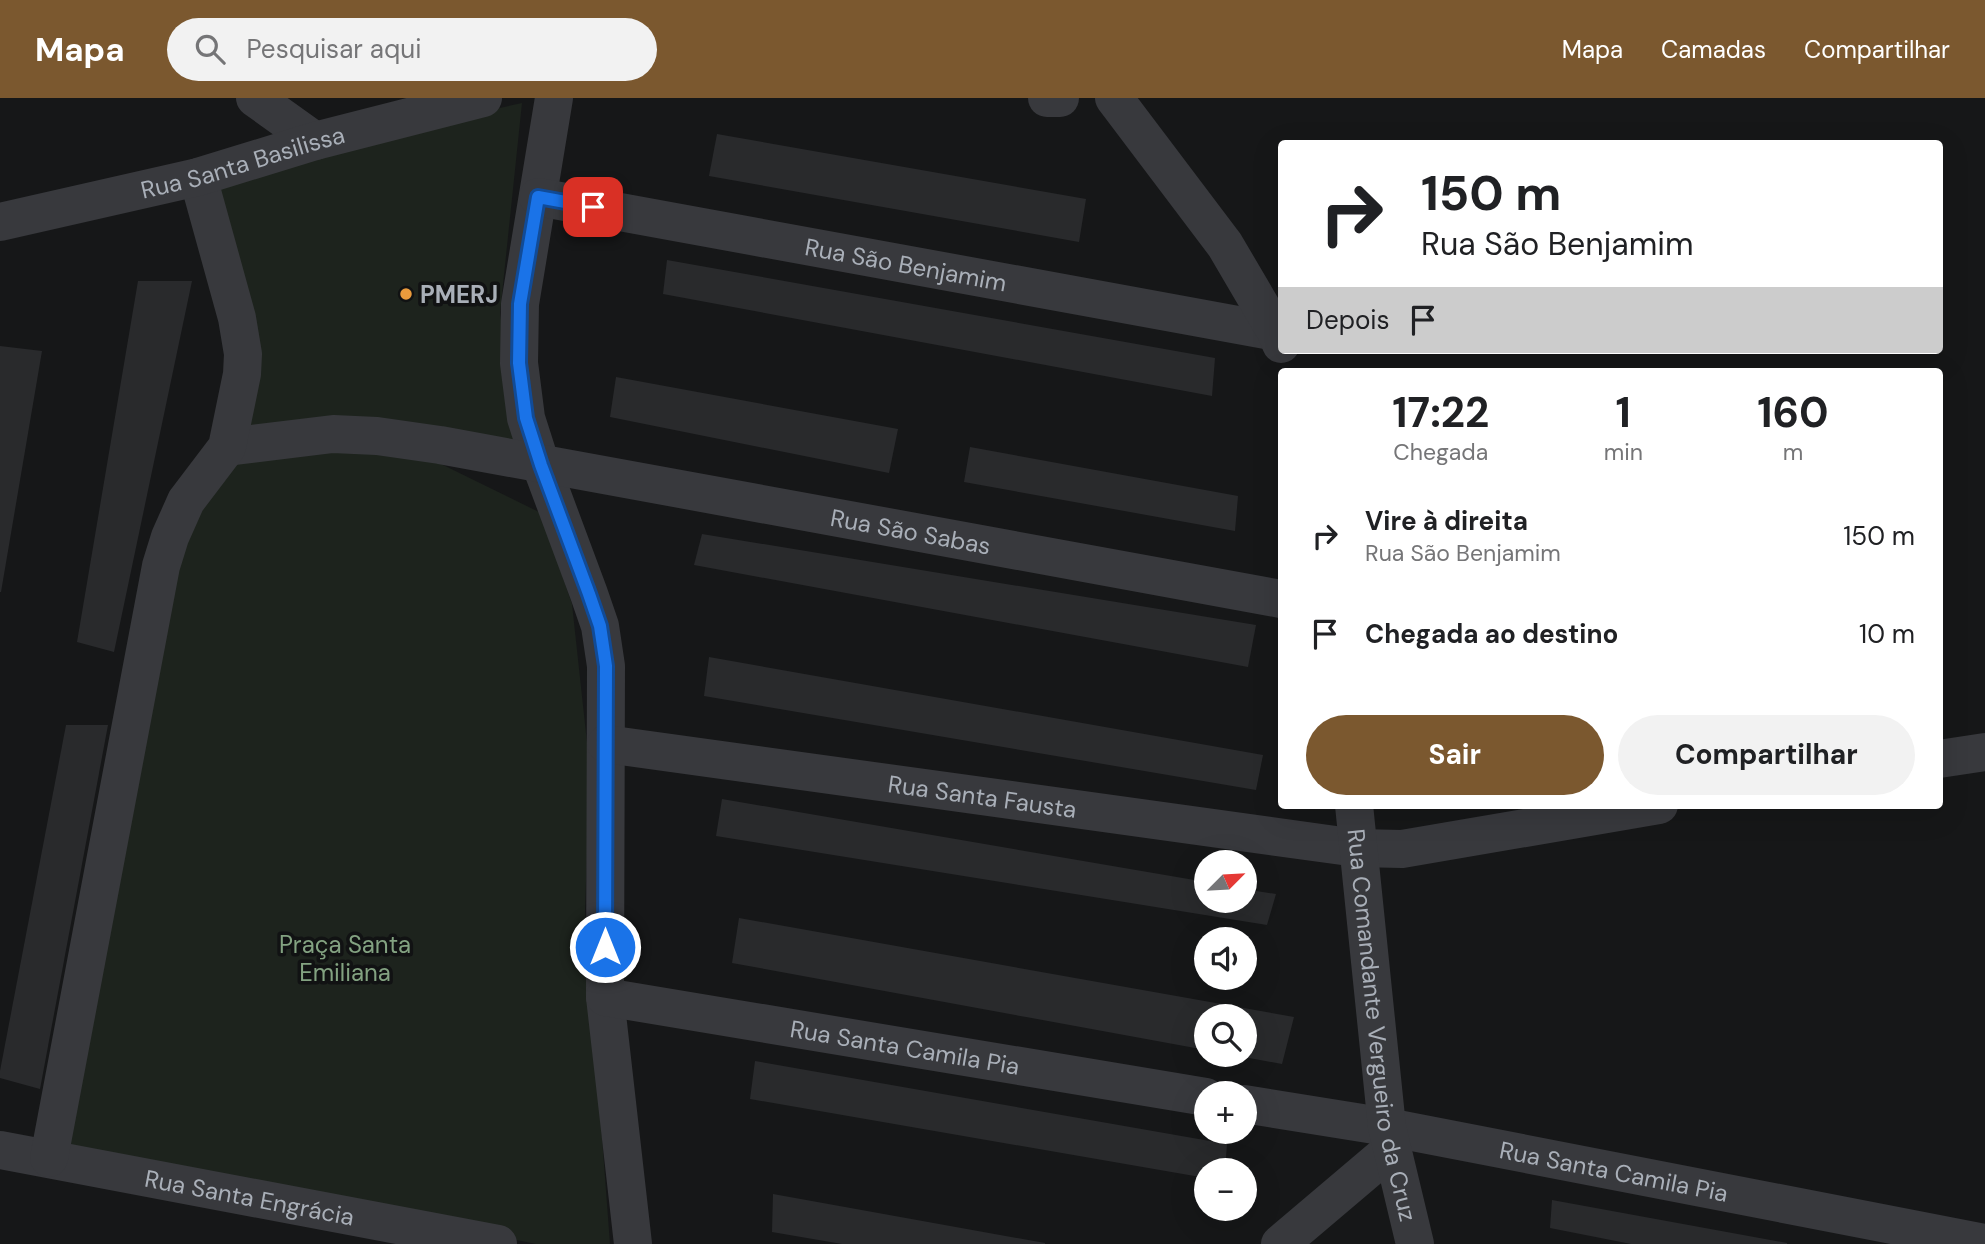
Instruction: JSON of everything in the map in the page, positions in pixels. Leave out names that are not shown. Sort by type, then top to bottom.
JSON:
[{"type":"street","points":[[255,98],[315,141]]},
{"type":"street","name":"Rua Santa Basilissa","points":[[0,222],[198,177],[315,141],[391,110],[483,98]]},
{"type":"street","points":[[554,98],[520,304],[519,363],[526,418],[600,626],[606,666],[605,997],[634,1244]]},
{"type":"street","points":[[1048,98],[1060,98]]},
{"type":"street","points":[[1114,98],[1225,245],[1278,338]]},
{"type":"street","points":[[49,1158],[161,566],[186,501],[227,447],[240,382],[243,354],[237,318],[198,177]]},
{"type":"street","name":"Rua São Benjamim","points":[[538,197],[1278,342]]},
{"type":"street","points":[[227,447],[333,434],[377,436],[440,445],[541,465]]},
{"type":"street","name":"Rua São Sabas","points":[[541,465],[1278,598]]},
{"type":"street","name":"Rua Santa Fausta","points":[[606,744],[1357,848],[1402,849],[1636,809]]},
{"type":"street","points":[[1943,759],[1985,752]]},
{"type":"street","name":"Rua Comandante Vergueiro da Cruz","points":[[1354,809],[1390,1138],[1415,1244]]},
{"type":"street","name":"Rua Santa Camila Pia","points":[[605,997],[1194,1095]]},
{"type":"street","name":"Rua Santa Camila Pia","points":[[1257,1107],[1390,1138],[1985,1243]]},
{"type":"street","points":[[1279,1244],[1390,1138]]},
{"type":"street","name":"Rua Santa Engrácia","points":[[0,1150],[498,1244]]},
{"type":"green space","points":[[522,103],[500,313],[519,445],[233,434],[257,343],[201,181],[387,133]]},
{"type":"green space","name":"Praça Santa Emiliana","points":[[333,446],[439,463],[541,513],[572,604],[590,770],[585,910],[610,1244],[536,1244],[64,1145],[181,526],[233,458]]},
{"type":"building","points":[[717,134],[1086,199],[1079,242],[709,176]]},
{"type":"building","points":[[667,260],[1215,358],[1212,396],[663,294]]},
{"type":"building","points":[[138,281],[192,281],[114,652],[77,642]]},
{"type":"building","points":[[0,346],[42,351],[1,592],[0,592]]},
{"type":"building","points":[[616,377],[898,429],[889,473],[610,417]]},
{"type":"building","points":[[970,447],[1238,496],[1235,531],[964,482]]},
{"type":"building","points":[[702,534],[1256,625],[1248,667],[694,565]]},
{"type":"building","points":[[709,657],[1263,755],[1256,790],[704,696]]},
{"type":"building","points":[[66,725],[108,725],[40,1089],[0,1078],[0,1071]]},
{"type":"building","points":[[722,799],[1194,880],[1194,913],[716,836]]},
{"type":"building","points":[[1257,891],[1276,894],[1267,925],[1199,914],[1256,914]]},
{"type":"building","points":[[739,918],[1221,1004],[1194,1004],[1194,1048],[732,963]]},
{"type":"building","points":[[1257,1010],[1294,1017],[1282,1064],[1257,1059]]},
{"type":"building","points":[[755,1061],[1194,1138],[1194,1144],[1227,1144],[1226,1158],[1194,1158],[1194,1176],[750,1099]]},
{"type":"building","points":[[773,1194],[1045,1244],[842,1244],[772,1232]]},
{"type":"building","points":[[1552,1200],[1787,1244],[1631,1244],[1550,1228]]},
{"type":"place","name":"PMERJ","points":[[406,294]]},
{"type":"route","points":[[593,207],[538,197],[520,304],[519,363],[526,418],[600,626],[606,666],[605,947]]}]
